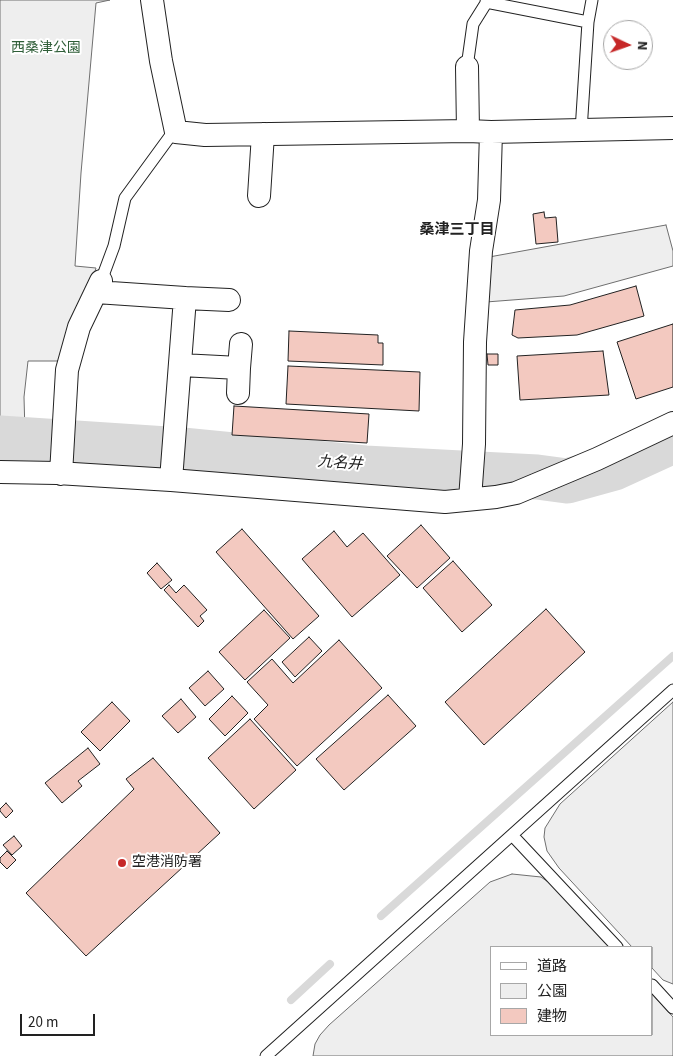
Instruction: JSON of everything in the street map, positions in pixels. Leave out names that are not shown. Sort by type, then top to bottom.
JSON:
[{"type":"street","points":[[152,0],[161,60],[176,132],[206,135],[581,131],[673,128]]},
{"type":"street","points":[[467,67],[468,131]]},
{"type":"street","points":[[470,500],[474,444],[475,342],[481,252],[489,200],[491,132]]},
{"type":"street","points":[[258,196],[263,134]]},
{"type":"street","points":[[62,474],[66,370],[79,327],[98,287],[185,298],[229,300]]},
{"type":"street","points":[[171,480],[185,298]]},
{"type":"street","points":[[238,393],[241,344]]},
{"type":"street","points":[[181,365],[239,368]]},
{"type":"street","points":[[0,472],[171,480],[445,502],[496,498],[516,493],[596,459],[673,423]]},
{"type":"lane","points":[[581,131],[588,22],[592,0]]},
{"type":"lane","points":[[467,67],[473,24],[487,1],[588,22]]},
{"type":"lane","points":[[98,287],[114,246],[125,198],[171,135],[176,132]]},
{"type":"lane","points":[[266,1056],[673,690]]},
{"type":"lane","points":[[512,835],[616,946]]},
{"type":"lane","points":[[653,986],[673,1008]]},
{"type":"green space","name":"西桑津公園","points":[[0,0],[110,0],[96,3],[75,266],[96,268],[89,291],[59,361],[28,361],[24,397],[25,433],[0,431]]},
{"type":"green space","points":[[666,225],[673,251],[673,266],[564,296],[486,302],[489,257]]},
{"type":"green space","points":[[673,702],[673,984],[663,980],[653,969],[653,946],[631,946],[559,868],[547,851],[544,837],[545,828],[560,804]]},
{"type":"green space","points":[[512,874],[541,877],[551,884],[608,946],[490,946],[490,1036],[653,1036],[653,995],[673,1017],[673,1056],[313,1056],[315,1044],[329,1025],[490,882]]},
{"type":"building","points":[[544,212],[545,218],[556,217],[558,242],[536,244],[533,214]]},
{"type":"building","points":[[636,286],[644,316],[577,335],[518,338],[512,335],[515,310],[570,305]]},
{"type":"building","points":[[673,324],[673,387],[636,399],[617,342]]},
{"type":"building","points":[[289,331],[378,335],[378,343],[383,343],[383,365],[288,361]]},
{"type":"building","points":[[603,351],[609,395],[520,400],[517,356]]},
{"type":"building","points":[[487,354],[498,354],[498,365],[488,365]]},
{"type":"building","points":[[288,366],[420,372],[419,411],[286,404]]},
{"type":"building","points":[[234,406],[369,414],[367,443],[232,435]]},
{"type":"building","points":[[421,525],[450,558],[417,588],[387,556]]},
{"type":"building","points":[[242,529],[319,616],[293,639],[216,552]]},
{"type":"building","points":[[334,531],[347,547],[363,533],[400,575],[352,617],[302,559]]},
{"type":"building","points":[[453,561],[492,605],[462,632],[423,588]]},
{"type":"building","points":[[157,563],[172,580],[161,589],[147,573]]},
{"type":"building","points":[[169,585],[176,593],[184,585],[207,610],[200,616],[204,621],[198,627],[164,590]]},
{"type":"building","points":[[546,609],[585,652],[484,745],[445,702]]},
{"type":"building","points":[[264,610],[290,638],[245,680],[219,652]]},
{"type":"building","points":[[309,637],[322,651],[295,677],[282,662]]},
{"type":"building","points":[[339,640],[382,688],[297,766],[254,719],[268,705],[247,682],[272,659],[293,683]]},
{"type":"building","points":[[208,671],[224,689],[205,706],[189,688]]},
{"type":"building","points":[[388,695],[416,726],[344,790],[316,759]]},
{"type":"building","points":[[232,696],[248,713],[225,736],[209,719]]},
{"type":"building","points":[[181,699],[196,717],[178,733],[162,716]]},
{"type":"building","points":[[112,702],[130,721],[100,751],[81,732]]},
{"type":"building","points":[[250,719],[296,770],[254,809],[208,758]]},
{"type":"building","points":[[88,748],[100,764],[78,781],[82,786],[62,803],[45,783]]},
{"type":"building","name":"空港消防署","points":[[153,758],[220,833],[86,956],[26,893],[134,789],[126,779]]},
{"type":"building","points":[[6,803],[13,811],[6,818],[0,809]]},
{"type":"building","points":[[14,836],[22,846],[12,855],[3,845]]},
{"type":"building","points":[[7,851],[16,860],[7,869],[0,862],[0,858]]},
{"type":"waterway","name":"九名井","points":[[0,438],[182,450],[365,468],[537,477],[567,481],[614,468],[673,441]]},
{"type":"waterway","points":[[381,916],[673,656]]},
{"type":"waterway","points":[[291,1000],[330,964]]},
{"type":"place","name":"空港消防署","points":[[122,863]]},
{"type":"district","name":"桑津三丁目","points":[[457,231]]}]
